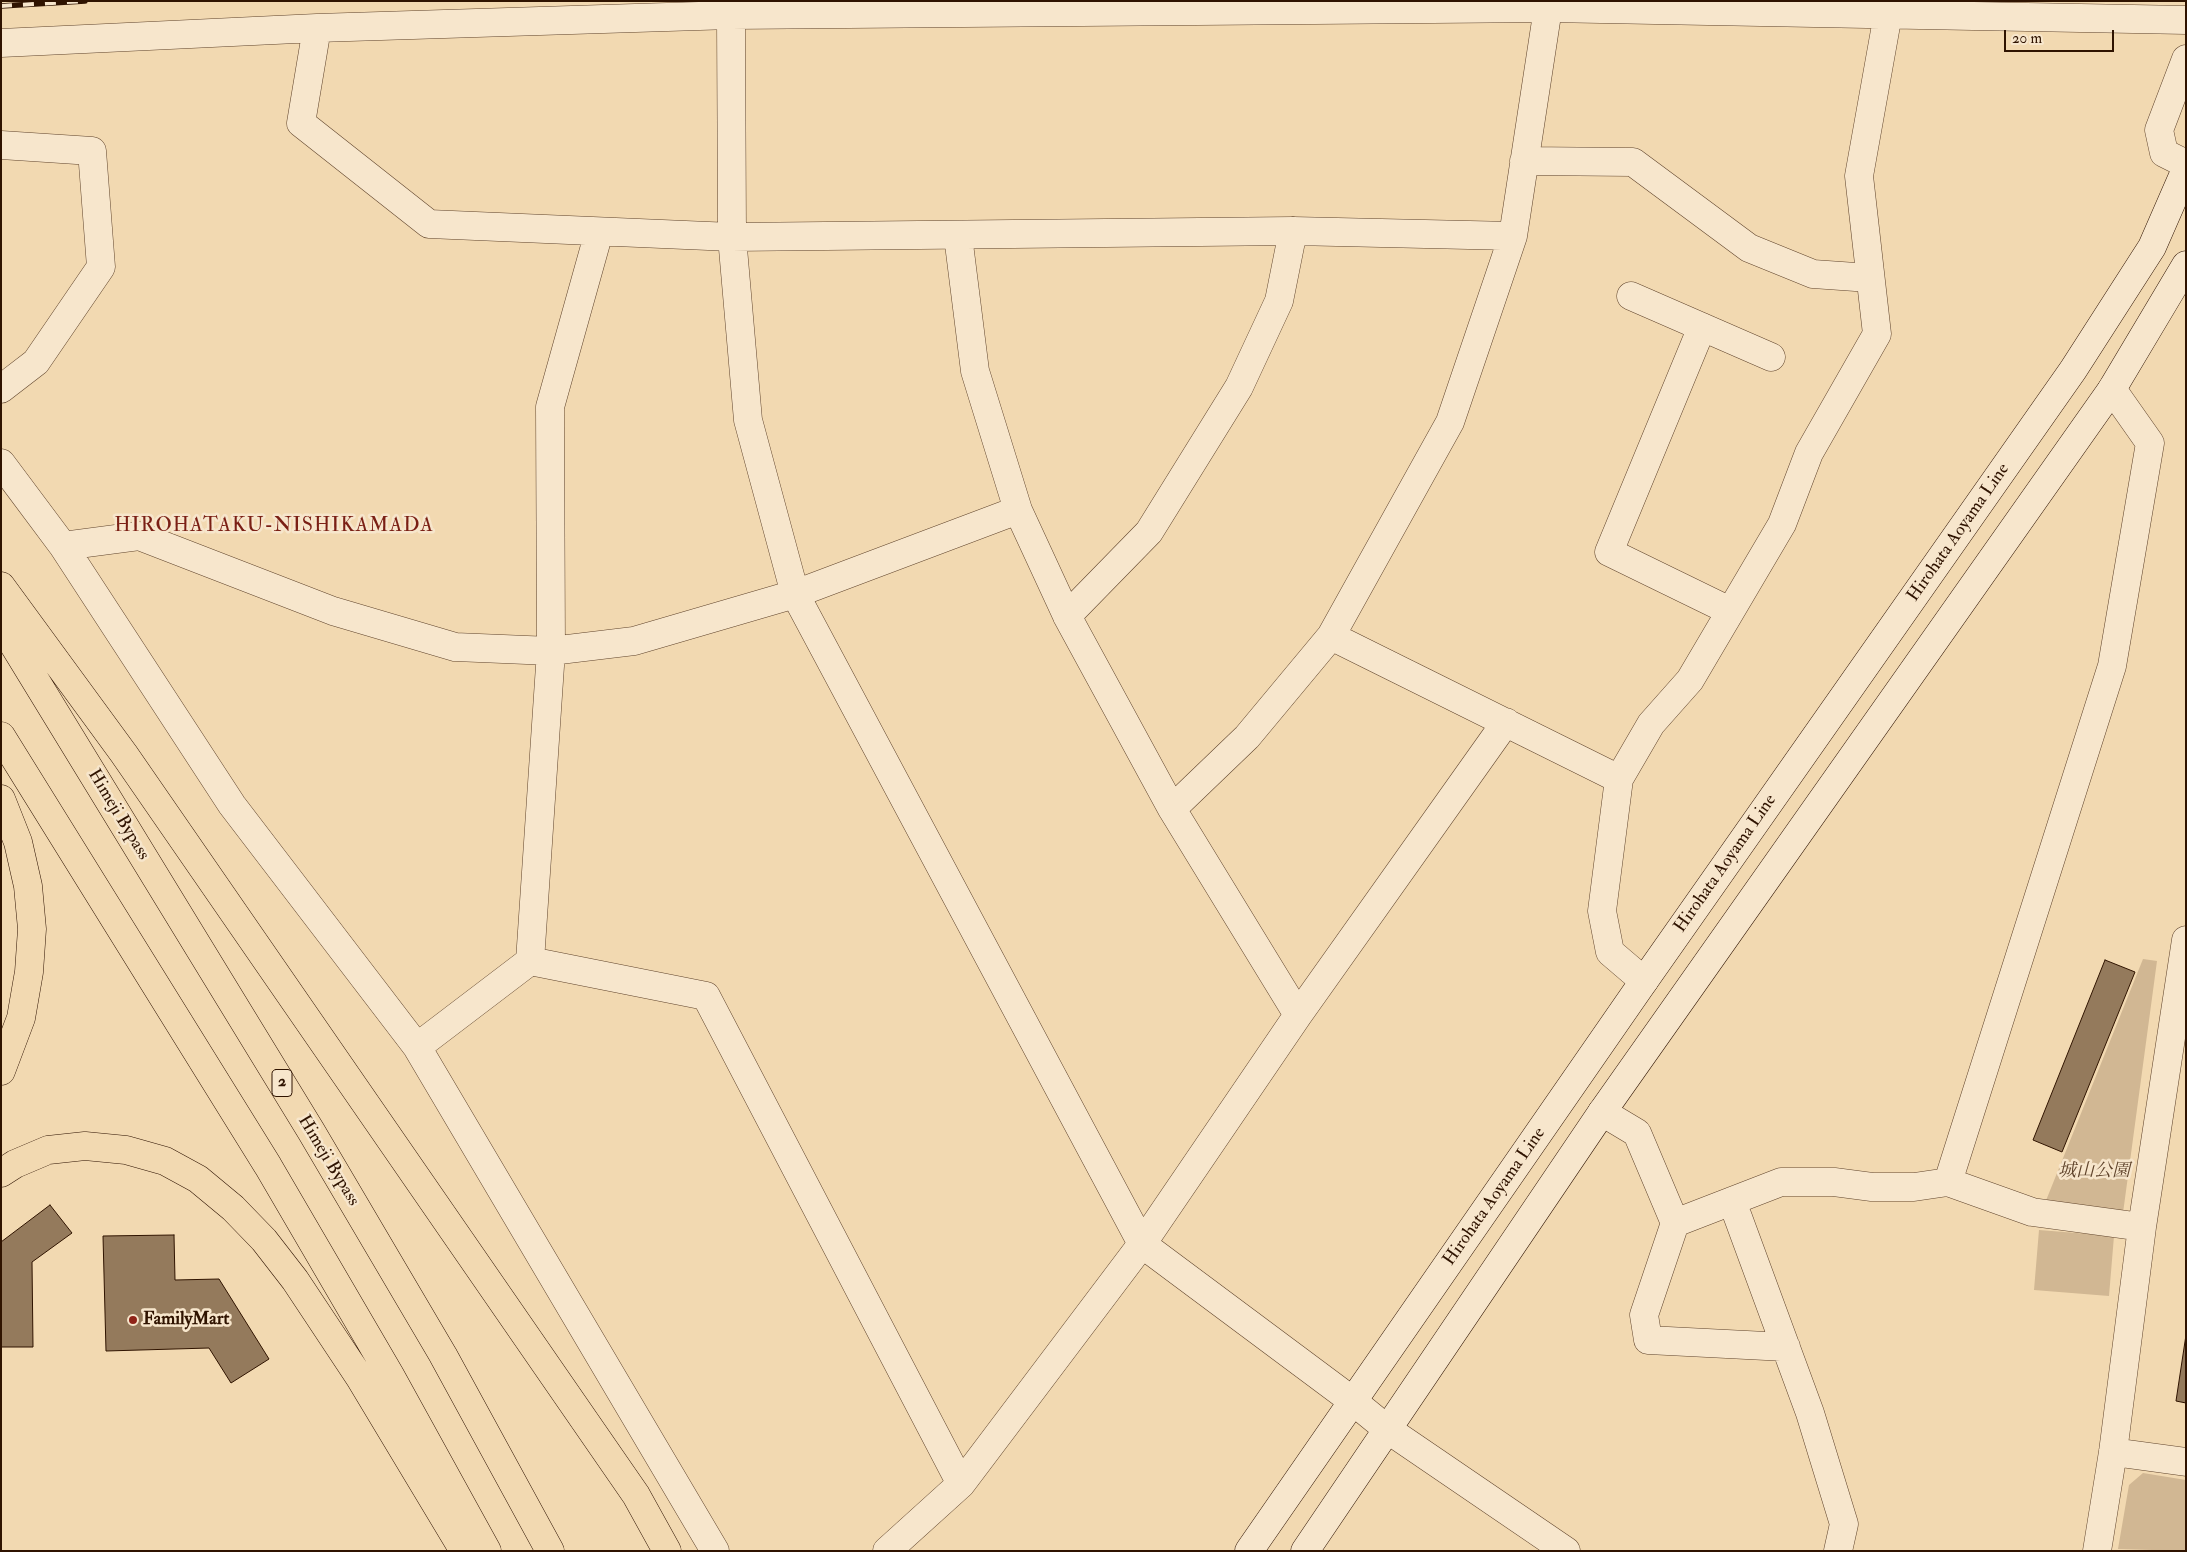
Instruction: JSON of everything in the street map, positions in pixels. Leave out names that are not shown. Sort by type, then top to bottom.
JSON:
[{"type":"highway","points":[[1,586],[124,754],[625,1479],[667,1551]]},
{"type":"highway","name":"Himeji Bypass","points":[[1,624],[316,1140],[442,1354],[550,1551]]},
{"type":"highway","points":[[1,736],[268,1166],[390,1375],[487,1551]]},
{"type":"highway","points":[[1,799],[18,842],[28,886],[32,929],[29,972],[21,1018],[1,1072]]},
{"type":"highway","points":[[1,1173],[15,1164],[48,1150],[85,1146],[134,1152],[165,1162],[198,1179],[233,1208],[295,1280],[360,1378],[464,1551]]},
{"type":"street","points":[[1172,808],[1247,738],[1331,636],[1450,422],[1513,236],[1548,8]]},
{"type":"street","points":[[1,43],[317,28],[730,15],[1548,8],[2186,20]]},
{"type":"street","points":[[1644,981],[1610,952],[1602,911],[1619,778],[1651,724],[1690,680],[1782,524],[1809,452],[1877,334],[1859,176],[1888,14]]},
{"type":"street","points":[[730,15],[732,238],[748,420],[795,594],[1142,1244],[1354,1402],[1387,1429],[1566,1551]]},
{"type":"street","points":[[317,28],[300,124],[429,224],[732,238],[1293,231],[1513,236]]},
{"type":"street","points":[[2186,59],[2159,130],[2164,154],[2186,164]]},
{"type":"street","points":[[1,144],[92,151],[101,268],[36,362],[1,389]]},
{"type":"street","points":[[1524,161],[1633,162],[1749,248],[1813,274],[1870,278]]},
{"type":"street","name":"Hirohata Aoyama Line","points":[[1249,1551],[1644,981],[2073,370],[2152,247],[2186,168]]},
{"type":"street","points":[[1067,616],[1149,532],[1239,387],[1279,301],[1293,231]]},
{"type":"street","points":[[530,961],[551,651],[550,407],[599,232]]},
{"type":"street","points":[[958,236],[975,371],[1018,510],[1067,616],[1172,808],[1298,1015]]},
{"type":"street","points":[[1305,1551],[1602,1112],[2112,389],[2186,265]]},
{"type":"street","points":[[1631,296],[1771,357]]},
{"type":"street","points":[[1702,327],[1609,552],[1730,611]]},
{"type":"street","points":[[1948,1182],[2112,666],[2150,443],[2112,389]]},
{"type":"street","points":[[1,463],[63,546],[232,806],[417,1047],[715,1551]]},
{"type":"street","points":[[63,546],[139,536],[333,611],[455,647],[551,651],[634,641],[795,594],[1018,510]]},
{"type":"street","points":[[1331,636],[1619,778]]},
{"type":"street","points":[[886,1551],[962,1484],[1142,1244],[1298,1015],[1506,722]]},
{"type":"street","points":[[2097,1551],[2113,1452],[2142,1227],[2186,940]]},
{"type":"street","points":[[417,1047],[530,961],[706,996],[962,1484]]},
{"type":"street","points":[[1602,1112],[1638,1133],[1675,1223],[1644,1315],[1648,1340],[1786,1346]]},
{"type":"street","points":[[1675,1223],[1781,1182],[1834,1182],[1872,1187],[1914,1187],[1948,1182],[2032,1212],[2142,1227]]},
{"type":"street","points":[[1732,1201],[1810,1413],[1844,1524],[1838,1551]]},
{"type":"street","points":[[2113,1452],[2186,1462]]},
{"type":"green space","name":"城山公園","points":[[2143,959],[2157,961],[2123,1213],[2045,1203]]},
{"type":"green space","name":"城山公園","points":[[2039,1230],[2114,1236],[2109,1296],[2034,1290]]},
{"type":"green space","points":[[2143,1473],[2186,1480],[2186,1551],[2118,1549],[2129,1485]]},
{"type":"building","points":[[2105,960],[2135,972],[2062,1152],[2033,1140]]},
{"type":"building","points":[[50,1205],[72,1233],[32,1262],[33,1347],[1,1347],[1,1242]]},
{"type":"building","points":[[174,1235],[175,1280],[219,1279],[269,1359],[231,1383],[209,1348],[106,1351],[103,1236]]},
{"type":"building","points":[[2186,1335],[2186,1403],[2176,1401]]},
{"type":"railway","points":[[1,6],[85,1]]},
{"type":"place","name":"FamilyMart","points":[[133,1320]]},
{"type":"district","name":"HIROHATAKU-NISHIKAMADA","points":[[274,527]]}]
